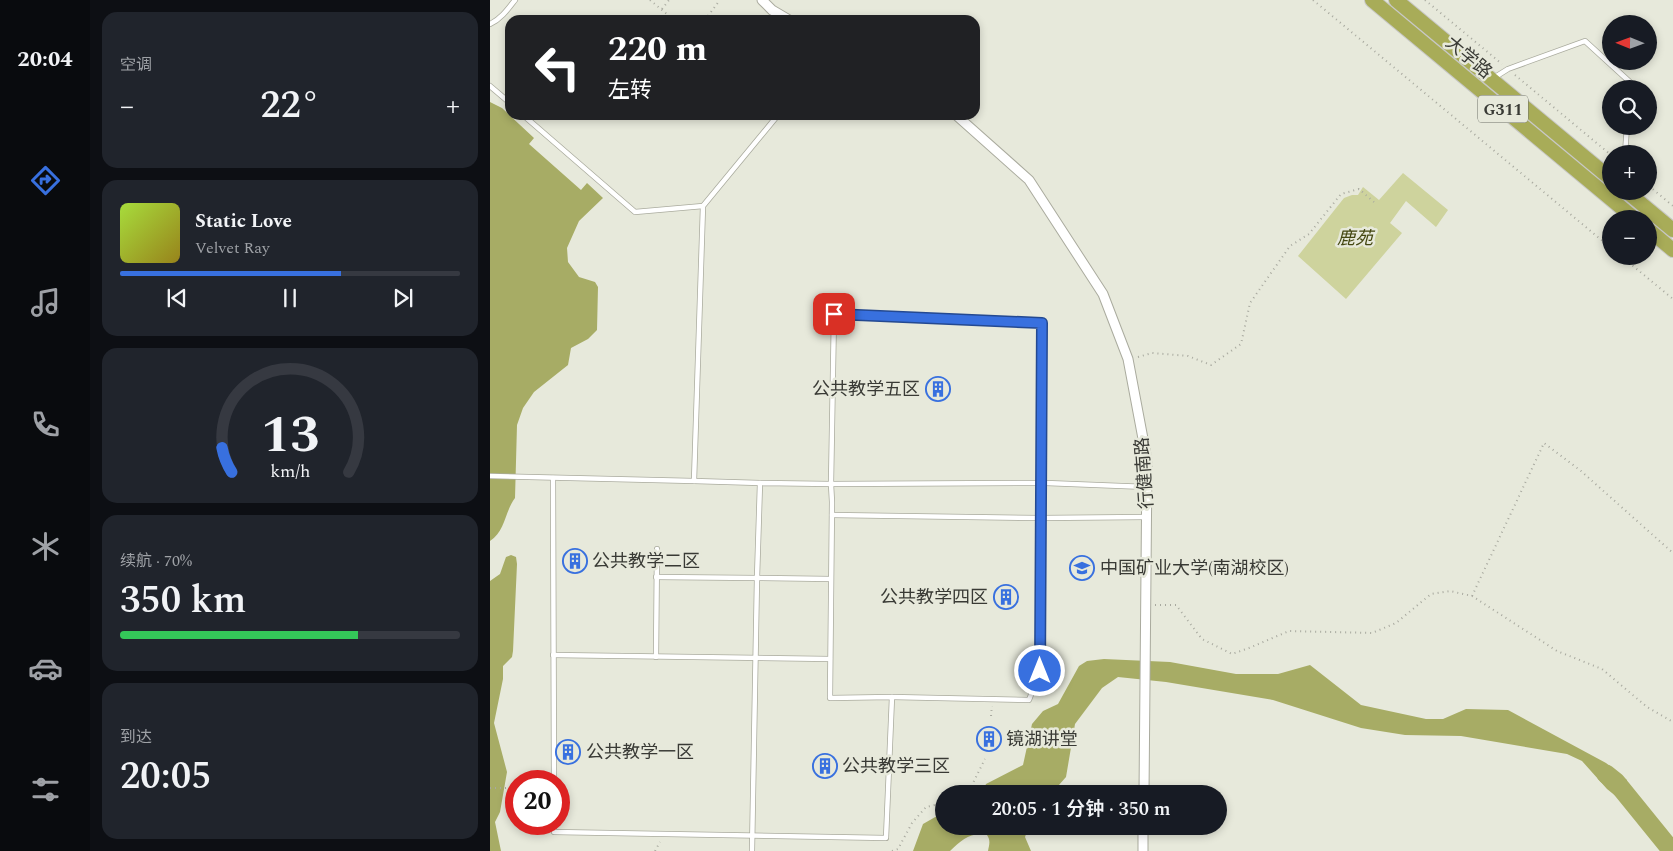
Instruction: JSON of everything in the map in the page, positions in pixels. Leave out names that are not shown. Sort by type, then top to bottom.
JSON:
[{"type":"highway","name":"大学路","points":[[1372,0],[1624,210]]},
{"type":"highway","name":"大学路","points":[[1396,0],[1602,172]]},
{"type":"highway","points":[[1637,200],[1673,230]]},
{"type":"highway","points":[[1657,237],[1673,250]]},
{"type":"street","points":[[762,0],[780,15]]},
{"type":"street","name":"行健南路","points":[[962,120],[1029,180],[1103,294],[1128,359],[1147,460],[1144,785]]},
{"type":"street","points":[[1143,835],[1143,851]]},
{"type":"lane","points":[[490,30],[515,0]]},
{"type":"lane","points":[[490,24],[496,22]]},
{"type":"lane","points":[[1491,79],[1508,69],[1584,41],[1628,80]]},
{"type":"lane","points":[[490,86],[505,100]]},
{"type":"lane","points":[[529,120],[635,212],[703,206]]},
{"type":"lane","points":[[694,480],[703,206],[774,120]]},
{"type":"lane","points":[[834,314],[1042,323],[1040,483],[1040,671],[1029,700],[892,697],[830,698],[834,314]]},
{"type":"lane","points":[[490,476],[760,483],[1040,483],[1147,486]]},
{"type":"lane","points":[[552,478],[554,770]]},
{"type":"lane","points":[[752,851],[760,483]]},
{"type":"lane","points":[[832,515],[1040,518],[1147,517]]},
{"type":"lane","points":[[656,549],[656,657]]},
{"type":"lane","points":[[656,577],[831,579]]},
{"type":"lane","points":[[553,655],[830,659]]},
{"type":"lane","points":[[570,832],[886,838],[892,697]]},
{"type":"path","points":[[650,0],[669,15]]},
{"type":"path","points":[[662,9],[669,0]]},
{"type":"path","points":[[709,15],[720,0]]},
{"type":"path","points":[[1313,0],[1602,241]]},
{"type":"path","points":[[1425,0],[1602,147]]},
{"type":"path","points":[[1128,359],[1152,354],[1188,356],[1211,365],[1241,344],[1250,303],[1290,246],[1309,234],[1342,194],[1358,189],[1374,202]]},
{"type":"path","points":[[1657,193],[1673,206]]},
{"type":"path","points":[[1632,265],[1673,299]]},
{"type":"path","points":[[1472,596],[1544,443],[1581,470],[1673,552]]},
{"type":"path","points":[[1151,604],[1176,606],[1202,638],[1232,654],[1289,631],[1372,633],[1396,623],[1431,594],[1450,591],[1472,596],[1557,651],[1602,669],[1647,707],[1673,722]]},
{"type":"path","points":[[991,716],[992,699]]},
{"type":"path","points":[[972,785],[985,759]]},
{"type":"path","points":[[490,788],[505,788]]},
{"type":"path","points":[[892,851],[898,850],[912,823],[926,807],[935,805]]},
{"type":"path","points":[[655,851],[664,834]]},
{"type":"green space","name":"鹿苑","points":[[1403,173],[1448,210],[1436,227],[1406,201],[1390,223],[1402,233],[1346,299],[1298,256],[1344,198],[1358,195],[1363,187],[1379,200]]},
{"type":"shaded area","points":[[490,102],[505,111],[505,120],[515,120],[534,138],[529,144],[581,190],[587,183],[603,198],[579,221],[567,248],[568,262],[579,277],[595,282],[598,287],[597,330],[588,339],[571,348],[568,365],[534,392],[523,408],[517,425],[515,498],[502,527],[490,541]]},
{"type":"shaded area","points":[[511,555],[516,557],[517,564],[513,651],[512,657],[503,666],[503,679],[494,723],[506,770],[500,812],[495,822],[501,851],[490,851],[490,581],[500,574],[506,557]]},
{"type":"shaded area","points":[[1104,659],[1170,662],[1236,674],[1278,674],[1310,665],[1361,705],[1426,719],[1443,719],[1466,709],[1508,710],[1606,763],[1627,780],[1622,801],[1607,789],[1582,761],[1567,754],[1461,736],[1405,735],[1361,728],[1273,700],[1166,682],[1118,677],[1102,688],[1075,724],[1066,777],[1059,785],[986,785],[1023,765],[1032,724],[1043,711],[1058,704],[1079,666],[1087,661]]},
{"type":"shaded area","points":[[935,817],[935,835],[976,835],[958,843],[950,851],[913,851],[923,824]]},
{"type":"shaded area","points":[[987,835],[1026,835],[1031,851],[988,851]]},
{"type":"waterway","points":[[1606,774],[1616,782],[1672,851]]},
{"type":"place","name":"公共教学五区","points":[[938,389]]},
{"type":"place","name":"公共教学二区","points":[[575,561]]},
{"type":"place","name":"中国矿业大学(南湖校区)","points":[[1082,568]]},
{"type":"place","name":"公共教学四区","points":[[1006,597]]},
{"type":"place","name":"镜湖讲堂","points":[[989,739]]},
{"type":"place","name":"公共教学一区","points":[[568,752]]},
{"type":"place","name":"公共教学三区","points":[[825,766]]},
{"type":"route","points":[[834,314],[1042,323],[1040,671]]}]
